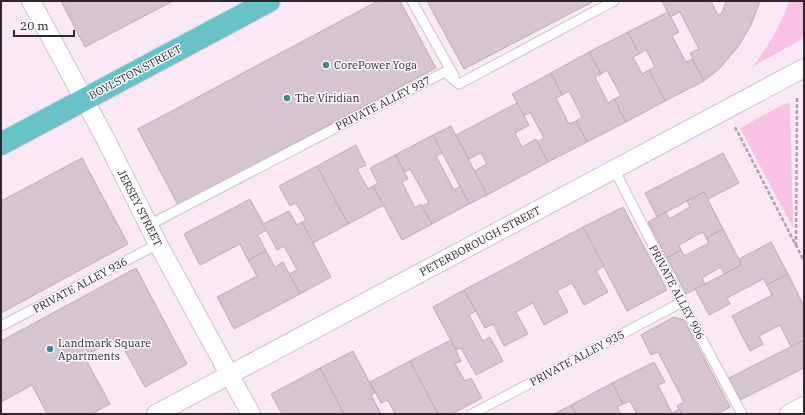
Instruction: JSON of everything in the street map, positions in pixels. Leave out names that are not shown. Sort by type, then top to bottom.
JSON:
[{"type":"highway","name":"BOYLSTON STREET","points":[[1,144],[269,1]]},
{"type":"street","name":"JERSEY STREET","points":[[31,1],[158,244],[251,414]]},
{"type":"street","name":"PETERBOROUGH STREET","points":[[156,414],[804,68]]},
{"type":"street","points":[[789,414],[804,406]]},
{"type":"lane","points":[[412,1],[459,84],[614,1]]},
{"type":"lane","name":"PRIVATE ALLEY 937","points":[[149,225],[445,72],[459,84]]},
{"type":"lane","name":"PRIVATE ALLEY 906","points":[[614,170],[742,414]]},
{"type":"lane","name":"PRIVATE ALLEY 936","points":[[1,326],[158,244]]},
{"type":"lane","name":"PRIVATE ALLEY 935","points":[[472,414],[682,302]]},
{"type":"path","points":[[796,246],[797,97]]},
{"type":"path","points":[[734,126],[804,261]]},
{"type":"shaded area","points":[[789,1],[804,1],[804,38],[752,67],[774,36]]},
{"type":"shaded area","points":[[790,103],[793,228],[740,128],[784,104]]},
{"type":"building","points":[[61,1],[173,1],[85,47]]},
{"type":"building","name":"The Viridian","points":[[378,1],[400,1],[436,68],[178,205],[138,129]]},
{"type":"building","points":[[427,1],[594,1],[464,69]]},
{"type":"building","points":[[662,1],[711,1],[718,15],[722,13],[726,1],[760,1],[751,25],[738,47],[720,68],[704,81],[690,53],[699,49],[680,12],[670,17]]},
{"type":"building","points":[[668,12],[679,32],[672,36],[686,62],[692,59],[704,81],[665,101],[649,70],[655,67],[646,50],[639,54],[628,32]]},
{"type":"building","points":[[628,32],[639,54],[633,57],[642,74],[649,70],[665,101],[626,122],[614,99],[621,96],[607,70],[601,74],[589,52]]},
{"type":"building","points":[[589,52],[601,74],[595,77],[608,103],[614,99],[626,122],[587,142],[576,121],[582,117],[569,91],[562,95],[551,73]]},
{"type":"building","points":[[551,73],[562,95],[556,98],[569,124],[576,121],[587,142],[548,162],[537,142],[544,138],[530,112],[524,116],[512,94]]},
{"type":"building","points":[[517,103],[529,125],[515,133],[522,147],[536,139],[548,162],[487,195],[474,171],[487,164],[481,153],[469,159],[456,135]]},
{"type":"building","points":[[451,126],[487,195],[469,204],[433,135]]},
{"type":"building","points":[[433,135],[442,153],[436,156],[454,190],[460,186],[469,204],[432,224],[422,206],[429,203],[410,169],[405,172],[395,155]]},
{"type":"building","points":[[356,145],[366,165],[357,169],[368,189],[373,186],[384,205],[348,224],[317,166]]},
{"type":"building","points":[[723,153],[739,183],[708,199],[704,192],[657,217],[645,193]]},
{"type":"building","points":[[395,155],[408,179],[402,182],[415,208],[421,204],[432,224],[402,240],[373,186],[378,183],[370,168]]},
{"type":"building","points":[[82,158],[128,244],[1,313],[1,201]]},
{"type":"building","points":[[317,166],[348,224],[313,243],[302,222],[306,220],[296,203],[290,206],[279,186]]},
{"type":"building","points":[[704,192],[723,229],[706,238],[703,232],[679,245],[681,250],[667,258],[648,222],[666,212],[669,219],[690,207],[687,201]]},
{"type":"building","points":[[250,199],[267,230],[258,235],[266,251],[248,260],[240,244],[200,265],[184,234]]},
{"type":"building","points":[[623,207],[667,290],[627,311],[583,227]]},
{"type":"building","points":[[289,211],[297,225],[302,222],[331,277],[300,294],[289,274],[297,270],[284,246],[277,250],[263,224]]},
{"type":"building","points":[[583,227],[604,266],[596,271],[608,292],[584,305],[572,283],[557,291],[568,312],[544,325],[533,303],[516,312],[528,334],[504,346],[493,324],[485,328],[464,290]]},
{"type":"building","points":[[723,229],[742,265],[724,274],[721,267],[702,278],[705,284],[686,294],[667,258],[681,250],[684,256],[709,243],[706,238]]},
{"type":"building","points":[[771,242],[788,274],[767,285],[763,279],[727,298],[730,304],[709,315],[695,289],[742,265],[739,259]]},
{"type":"building","points":[[266,251],[275,267],[283,262],[300,294],[234,329],[217,297],[257,276],[248,260]]},
{"type":"building","name":"Landmark Square Apartments","points":[[136,268],[187,364],[145,387],[118,338],[84,356],[110,404],[92,414],[47,414],[32,385],[1,402],[1,341]]},
{"type":"building","points":[[788,274],[804,306],[804,340],[791,347],[780,325],[759,336],[763,344],[750,351],[732,316],[772,295],[767,285]]},
{"type":"building","points":[[464,290],[476,311],[469,315],[483,341],[490,337],[503,361],[476,375],[461,348],[456,350],[433,307]]},
{"type":"building","points":[[674,317],[684,320],[730,407],[717,414],[682,414],[677,406],[684,402],[658,352],[651,355],[641,335]]},
{"type":"building","points":[[451,340],[461,361],[455,364],[465,381],[471,378],[482,398],[452,414],[438,414],[410,361]]},
{"type":"building","points":[[804,340],[804,368],[740,400],[729,378]]},
{"type":"building","points":[[353,351],[375,393],[371,395],[381,414],[344,414],[320,368]]},
{"type":"building","points":[[410,361],[438,414],[395,414],[388,400],[381,403],[370,382]]},
{"type":"building","points":[[654,362],[665,382],[658,385],[672,413],[679,409],[682,414],[637,414],[630,401],[623,404],[612,383]]},
{"type":"building","points":[[320,368],[344,414],[282,414],[271,394]]},
{"type":"building","points":[[612,383],[623,404],[617,407],[621,414],[576,414],[571,405]]},
{"type":"building","points":[[571,405],[576,414],[554,414]]},
{"type":"place","name":"CorePower Yoga","points":[[326,65]]},
{"type":"place","name":"The Viridian","points":[[287,98]]},
{"type":"place","name":"Landmark Square Apartments","points":[[50,349]]}]
